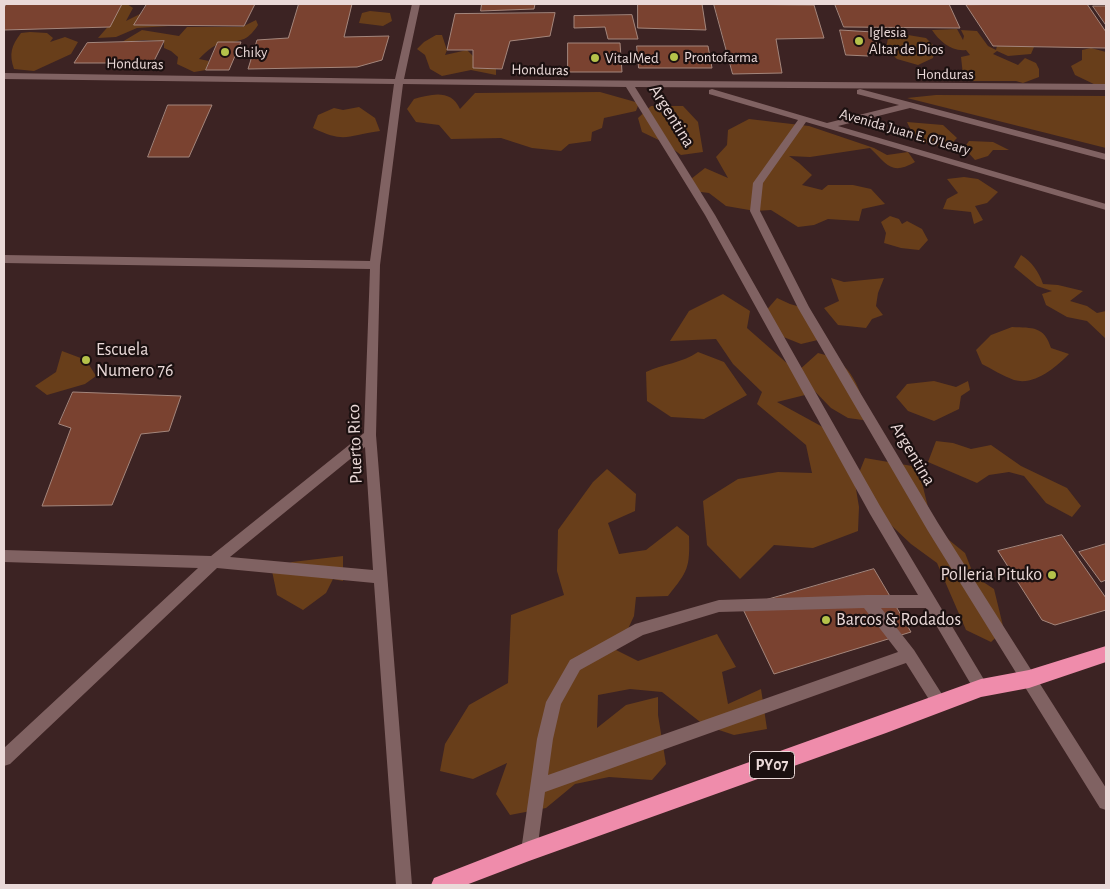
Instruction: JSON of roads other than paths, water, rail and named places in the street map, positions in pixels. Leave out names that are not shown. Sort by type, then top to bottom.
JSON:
[{"type":"highway","name":"PY07","points":[[441,885],[981,688],[1030,679],[1106,654]]},
{"type":"street","name":"Puerto Rico","points":[[404,885],[370,435],[375,265],[399,81],[416,4]]},
{"type":"street","name":"Honduras","points":[[4,76],[695,87],[1106,87]]},
{"type":"street","name":"Argentina","points":[[629,85],[710,215],[848,463],[928,602],[981,688]]},
{"type":"street","name":"Avenida Juan E. O'Leary","points":[[695,87],[1106,207]]},
{"type":"street","points":[[842,88],[1106,157]]},
{"type":"street","points":[[828,125],[909,105]]},
{"type":"street","name":"Argentina","points":[[804,118],[758,183],[755,211],[822,339],[933,527],[1106,802]]},
{"type":"street","points":[[4,259],[375,265]]},
{"type":"street","points":[[4,758],[214,562],[370,435]]},
{"type":"street","points":[[4,556],[214,562],[380,576]]},
{"type":"street","points":[[529,852],[545,739],[554,702],[575,666],[640,629],[719,606],[867,601],[928,602]]},
{"type":"street","points":[[867,601],[909,655],[940,704]]},
{"type":"street","points":[[539,786],[909,655]]},
{"type":"place","name":"Iglesia Altar de Dios","points":[[859,41]]},
{"type":"place","name":"Chiky","points":[[225,52]]},
{"type":"place","name":"Prontofarma","points":[[674,57]]},
{"type":"place","name":"VitalMed","points":[[595,58]]},
{"type":"place","name":"Escuela Numero 76","points":[[86,360]]},
{"type":"place","name":"Polleria Pituko","points":[[1052,575]]},
{"type":"place","name":"Barcos & Rodados","points":[[826,620]]}]
